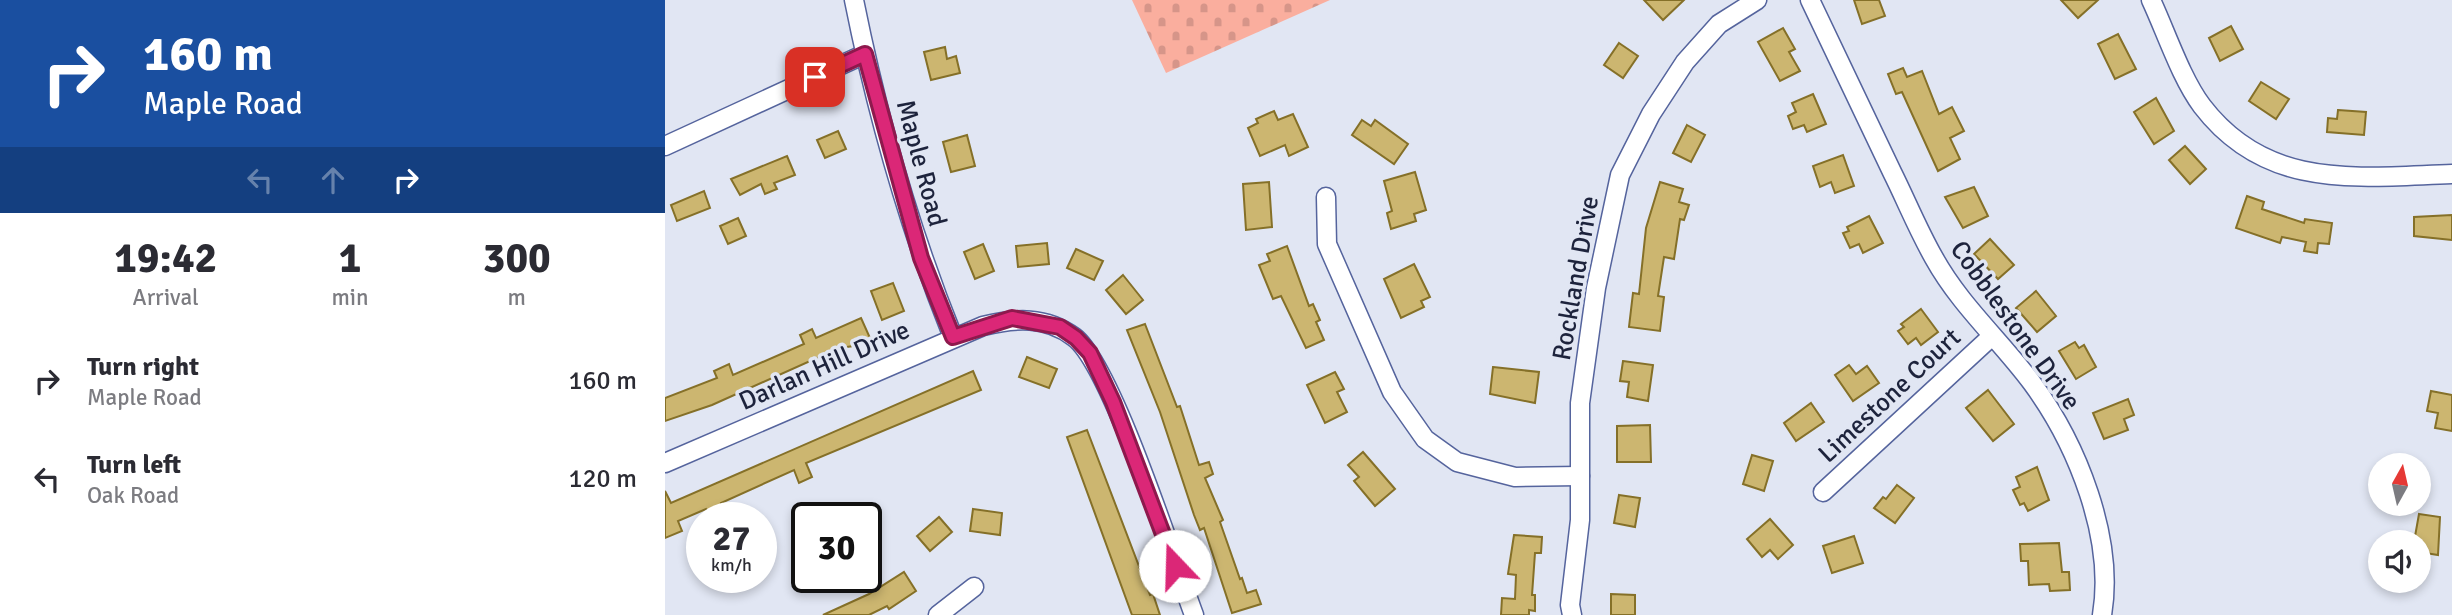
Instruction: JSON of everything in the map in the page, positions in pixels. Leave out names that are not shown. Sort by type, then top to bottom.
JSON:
[{"type":"street","name":"Maple Road","points":[[854,0],[865,54],[921,258],[953,337]]},
{"type":"street","name":"Rockland Drive","points":[[1572,615],[1570,605],[1580,520],[1580,403],[1596,288],[1620,175],[1651,114],[1685,62],[1719,24],[1757,0]]},
{"type":"street","name":"Cobblestone Drive","points":[[1810,0],[1933,257],[1991,337],[2031,382],[2053,415],[2091,495],[2104,559],[2106,594],[2102,615]]},
{"type":"street","points":[[2151,0],[2200,104],[2224,131],[2275,164],[2299,172],[2363,176],[2452,174]]},
{"type":"street","points":[[665,146],[865,54]]},
{"type":"street","points":[[1326,197],[1327,244],[1392,392],[1425,439],[1458,462],[1515,477],[1580,476]]},
{"type":"street","name":"Darlan Hill Drive","points":[[665,463],[953,337],[1012,318],[1060,327],[1090,353],[1113,402],[1194,615]]},
{"type":"street","name":"Limestone Court","points":[[1823,492],[1991,337]]},
{"type":"street","points":[[937,615],[974,587]]},
{"type":"green space","points":[[1132,0],[1330,0],[1166,73]]},
{"type":"building","points":[[1644,0],[1684,0],[1663,20]]},
{"type":"building","points":[[1854,0],[1879,0],[1885,16],[1862,24]]},
{"type":"building","points":[[2061,0],[2098,0],[2078,18]]},
{"type":"building","points":[[2231,26],[2243,49],[2220,61],[2209,38]]},
{"type":"building","points":[[1783,28],[1795,49],[1789,52],[1800,71],[1780,81],[1758,42]]},
{"type":"building","points":[[2118,34],[2136,69],[2115,79],[2098,44]]},
{"type":"building","points":[[1619,43],[1638,56],[1623,78],[1604,65]]},
{"type":"building","points":[[945,47],[947,59],[956,56],[960,73],[931,80],[924,52]]},
{"type":"building","points":[[1903,68],[1907,77],[1922,71],[1939,114],[1952,107],[1964,131],[1950,138],[1960,159],[1938,171],[1902,92],[1896,94],[1888,74]]},
{"type":"building","points":[[2261,82],[2289,99],[2276,119],[2249,101]]},
{"type":"building","points":[[1813,94],[1826,124],[1807,132],[1804,125],[1793,129],[1788,116],[1796,112],[1792,103]]},
{"type":"building","points":[[2156,98],[2174,131],[2154,144],[2134,112]]},
{"type":"building","points":[[2338,110],[2366,112],[2364,135],[2327,132],[2328,118],[2337,119]]},
{"type":"building","points":[[1274,111],[1278,120],[1293,114],[1308,147],[1289,156],[1285,145],[1260,156],[1248,128],[1258,123],[1256,119]]},
{"type":"building","points":[[1362,120],[1371,126],[1375,120],[1408,144],[1394,164],[1352,135]]},
{"type":"building","points":[[1687,125],[1705,135],[1691,162],[1673,153]]},
{"type":"building","points":[[838,131],[846,149],[825,158],[817,140]]},
{"type":"building","points":[[967,135],[975,166],[951,172],[943,142]]},
{"type":"building","points":[[2185,146],[2206,169],[2190,184],[2169,160]]},
{"type":"building","points":[[1843,155],[1854,186],[1835,193],[1831,182],[1820,187],[1813,166]]},
{"type":"building","points":[[787,156],[795,175],[774,183],[777,189],[765,194],[761,184],[740,195],[731,179]]},
{"type":"building","points":[[1415,172],[1426,210],[1414,214],[1416,221],[1391,229],[1387,213],[1392,211],[1384,181]]},
{"type":"building","points":[[1269,182],[1272,227],[1246,230],[1243,184]]},
{"type":"building","points":[[1660,182],[1683,189],[1679,202],[1689,205],[1684,220],[1680,219],[1674,259],[1664,257],[1658,296],[1664,297],[1660,331],[1629,327],[1633,293],[1639,294],[1646,228]]},
{"type":"building","points":[[1974,187],[1988,216],[1963,228],[1945,197]]},
{"type":"building","points":[[704,191],[710,208],[677,221],[671,205]]},
{"type":"building","points":[[2247,196],[2264,202],[2262,209],[2304,223],[2305,219],[2332,223],[2329,244],[2318,243],[2317,253],[2304,251],[2306,242],[2282,237],[2280,243],[2236,228]]},
{"type":"building","points":[[2452,215],[2452,240],[2414,236],[2414,217]]},
{"type":"building","points":[[1869,216],[1883,243],[1863,253],[1859,244],[1850,248],[1843,233],[1849,231],[1847,227]]},
{"type":"building","points":[[738,218],[746,236],[728,244],[720,226]]},
{"type":"building","points":[[1990,239],[2014,265],[1998,279],[1974,254]]},
{"type":"building","points":[[1047,243],[1049,264],[1018,267],[1016,246]]},
{"type":"building","points":[[983,244],[994,271],[975,279],[964,252]]},
{"type":"building","points":[[1287,246],[1309,306],[1313,304],[1320,320],[1316,322],[1324,340],[1306,348],[1281,296],[1273,299],[1259,265],[1270,261],[1267,254]]},
{"type":"building","points":[[1076,249],[1103,261],[1094,280],[1067,268]]},
{"type":"building","points":[[1414,264],[1430,297],[1421,301],[1424,307],[1401,318],[1384,279]]},
{"type":"building","points":[[1123,275],[1143,300],[1126,314],[1106,290]]},
{"type":"building","points":[[893,283],[904,311],[882,320],[871,291]]},
{"type":"building","points":[[2036,291],[2056,316],[2037,332],[2016,308]]},
{"type":"building","points":[[1921,309],[1938,332],[1921,345],[1916,338],[1908,344],[1898,331],[1904,327],[1901,324]]},
{"type":"building","points":[[861,318],[870,338],[854,346],[839,348],[712,405],[665,421],[665,398],[717,378],[714,371],[729,364],[733,375],[804,344],[800,335],[812,329],[816,338]]},
{"type":"building","points":[[1145,324],[1177,407],[1180,406],[1199,465],[1209,462],[1213,474],[1205,478],[1223,520],[1220,522],[1240,579],[1242,578],[1247,593],[1256,590],[1261,604],[1232,613],[1204,528],[1200,530],[1194,515],[1160,412],[1127,330]]},
{"type":"building","points":[[2075,342],[2079,348],[2084,345],[2096,367],[2076,379],[2059,351]]},
{"type":"building","points":[[1027,357],[1057,369],[1049,388],[1019,377]]},
{"type":"building","points":[[1623,361],[1653,365],[1648,401],[1627,397],[1629,382],[1620,381]]},
{"type":"building","points":[[1849,365],[1856,374],[1867,366],[1879,383],[1853,401],[1835,375]]},
{"type":"building","points":[[1493,367],[1539,372],[1535,403],[1490,394]]},
{"type":"building","points":[[973,371],[981,390],[806,463],[812,477],[799,483],[794,470],[723,502],[686,502],[686,518],[678,521],[682,531],[665,538],[665,491],[671,503]]},
{"type":"building","points":[[1335,372],[1344,389],[1337,392],[1347,412],[1325,423],[1307,385]]},
{"type":"building","points":[[1988,390],[2014,424],[1993,441],[1966,408]]},
{"type":"building","points":[[2431,391],[2452,395],[2452,431],[2435,428],[2438,413],[2427,411]]},
{"type":"building","points":[[2128,399],[2134,415],[2124,419],[2128,430],[2104,439],[2093,413]]},
{"type":"building","points":[[1811,403],[1824,422],[1796,441],[1784,423]]},
{"type":"building","points":[[1650,425],[1651,462],[1617,462],[1617,426]]},
{"type":"building","points":[[1087,430],[1160,615],[1132,615],[1067,437]]},
{"type":"building","points":[[1363,452],[1395,489],[1375,506],[1354,481],[1359,477],[1348,465]]},
{"type":"building","points":[[1752,455],[1773,461],[1764,491],[1743,484]]},
{"type":"building","points":[[2037,467],[2049,500],[2028,511],[2024,503],[2020,505],[2013,490],[2020,487],[2016,477]]},
{"type":"building","points":[[1897,485],[1914,498],[1895,523],[1874,508],[1883,497],[1886,499]]},
{"type":"building","points":[[1619,495],[1640,498],[1635,527],[1614,523]]},
{"type":"building","points":[[973,509],[1002,513],[1000,535],[970,531]]},
{"type":"building","points":[[2419,516],[2440,517],[2438,555],[2431,554],[2431,530],[2416,530]]},
{"type":"building","points":[[939,517],[952,532],[930,551],[917,536]]},
{"type":"building","points":[[1770,519],[1793,545],[1778,559],[1770,550],[1762,557],[1747,539]]},
{"type":"building","points":[[1514,535],[1542,537],[1541,553],[1535,553],[1532,595],[1535,595],[1535,611],[1529,610],[1529,615],[1501,615],[1502,598],[1515,599],[1516,575],[1508,574]]},
{"type":"building","points":[[1854,536],[1863,563],[1832,573],[1823,546]]},
{"type":"building","points":[[2059,543],[2062,572],[2069,572],[2070,590],[2050,591],[2049,584],[2029,585],[2028,561],[2021,561],[2020,544]]},
{"type":"building","points":[[904,572],[916,591],[889,609],[887,606],[869,615],[823,615],[871,593],[882,593],[882,586]]},
{"type":"building","points":[[1611,594],[1635,595],[1635,615],[1611,615]]},
{"type":"route","points":[[815,77],[865,54],[921,258],[953,337],[1012,318],[1034,320],[1060,327],[1076,338],[1090,353],[1113,402],[1175,566]]}]
